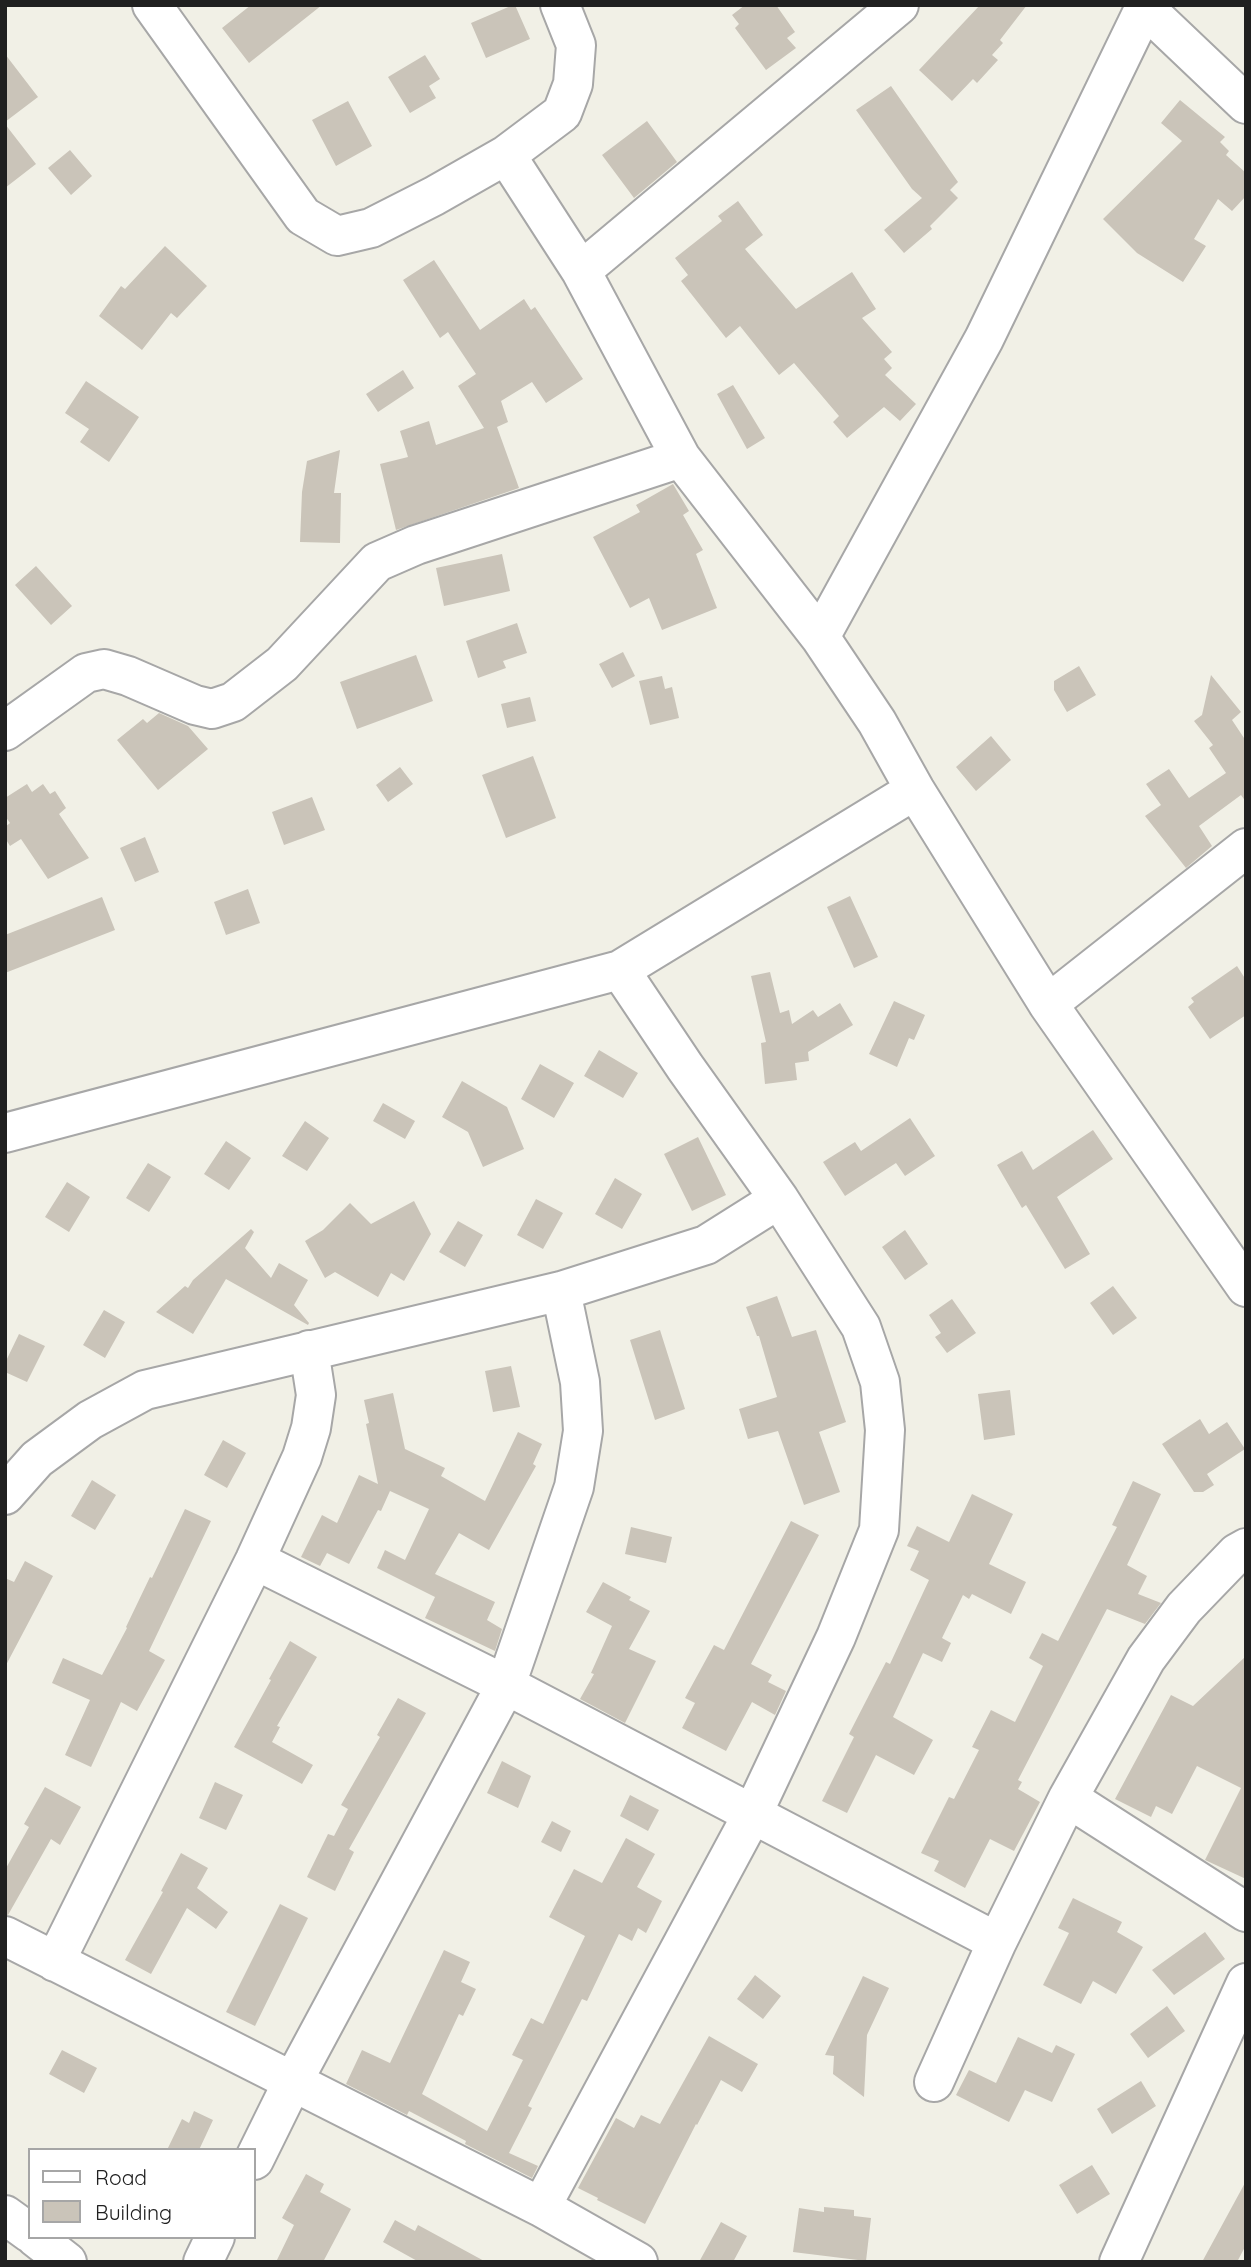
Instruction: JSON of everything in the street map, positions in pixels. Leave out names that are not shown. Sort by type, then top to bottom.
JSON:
[{"type":"street","points":[[152,5],[303,216],[337,236],[370,228],[434,196],[506,155],[562,113],[573,84],[576,45],[560,5]]},
{"type":"street","points":[[581,271],[899,5]]},
{"type":"street","points":[[820,637],[984,339],[1146,7],[1246,104]]},
{"type":"street","points":[[506,155],[581,271],[681,458],[820,637],[877,722],[915,790],[1048,1004],[1246,1287]]},
{"type":"street","points":[[5,732],[86,673],[104,669],[128,676],[195,705],[212,709],[233,702],[282,664],[377,562],[416,545],[681,458]]},
{"type":"street","points":[[5,1133],[620,970],[915,790]]},
{"type":"street","points":[[1048,1004],[1246,848]]},
{"type":"street","points":[[541,2207],[752,1815],[836,1637],[879,1530],[885,1430],[880,1382],[861,1327],[779,1199],[620,970]]},
{"type":"street","points":[[5,1495],[37,1459],[90,1420],[145,1390],[561,1291],[706,1245],[779,1199]]},
{"type":"street","points":[[256,2156],[292,2082],[506,1685],[574,1487],[583,1431],[580,1382],[561,1291]]},
{"type":"street","points":[[55,1962],[255,1560],[302,1457],[312,1428],[316,1395],[309,1350]]},
{"type":"street","points":[[934,2082],[997,1942],[1068,1798],[1146,1659],[1184,1608],[1237,1553],[1246,1548]]},
{"type":"street","points":[[255,1560],[506,1685],[997,1942]]},
{"type":"street","points":[[1068,1798],[1246,1912]]},
{"type":"street","points":[[5,1936],[541,2207],[638,2262]]},
{"type":"street","points":[[1119,2262],[1246,1983]]},
{"type":"street","points":[[5,2215],[28,2232]]},
{"type":"street","points":[[38,2239],[67,2262]]},
{"type":"street","points":[[203,2262],[214,2239]]},
{"type":"building","points":[[251,5],[322,5],[249,63],[222,28]]},
{"type":"building","points":[[513,5],[530,39],[486,58],[471,23]]},
{"type":"building","points":[[745,5],[776,5],[795,32],[787,38],[796,48],[766,70],[735,28],[739,24],[732,15]]},
{"type":"building","points":[[980,5],[1027,5],[1000,40],[1003,43],[992,55],[998,60],[977,83],[973,79],[952,101],[919,70]]},
{"type":"building","points":[[5,54],[38,97],[5,122]]},
{"type":"building","points":[[425,55],[440,79],[429,86],[436,98],[410,113],[388,77]]},
{"type":"building","points":[[891,86],[958,182],[950,190],[958,198],[930,226],[932,229],[904,253],[884,230],[922,198],[912,189],[856,110]]},
{"type":"building","points":[[1180,100],[1225,137],[1220,142],[1229,151],[1226,155],[1246,173],[1246,196],[1232,211],[1218,199],[1194,239],[1206,246],[1183,282],[1137,253],[1103,219],[1182,141],[1161,123]]},
{"type":"building","points":[[348,101],[372,146],[336,166],[312,120]]},
{"type":"building","points":[[647,121],[677,162],[634,198],[602,155]]},
{"type":"building","points":[[5,124],[36,164],[5,188]]},
{"type":"building","points":[[70,150],[92,176],[71,195],[48,168]]},
{"type":"building","points":[[738,201],[763,235],[745,249],[796,309],[852,272],[876,309],[862,318],[892,352],[884,359],[892,368],[885,375],[916,404],[900,421],[884,407],[847,438],[833,422],[839,416],[794,363],[779,375],[740,326],[726,338],[681,281],[688,275],[675,258],[722,221],[718,216]]},
{"type":"building","points":[[165,246],[207,286],[177,318],[171,313],[142,350],[99,316],[121,286],[125,289]]},
{"type":"building","points":[[434,260],[480,330],[524,299],[531,310],[535,307],[583,379],[546,403],[532,382],[501,401],[508,422],[497,427],[519,488],[396,530],[380,464],[408,457],[400,431],[429,421],[436,445],[484,428],[458,386],[476,374],[448,332],[440,338],[403,280]]},
{"type":"building","points":[[403,370],[414,388],[378,412],[366,394]]},
{"type":"building","points":[[86,381],[139,417],[109,462],[80,442],[89,429],[65,413]]},
{"type":"building","points":[[733,385],[765,438],[747,449],[717,394]]},
{"type":"building","points":[[340,450],[334,493],[341,493],[340,543],[300,542],[302,492],[307,461]]},
{"type":"building","points":[[673,484],[689,511],[683,515],[703,550],[696,554],[717,608],[662,630],[649,598],[630,608],[593,537],[640,512],[636,505]]},
{"type":"building","points":[[502,554],[510,591],[444,606],[436,568]]},
{"type":"building","points":[[36,566],[72,606],[51,625],[15,585]]},
{"type":"building","points":[[517,623],[527,653],[503,661],[506,668],[478,678],[466,641]]},
{"type":"building","points":[[623,652],[635,676],[612,688],[599,664]]},
{"type":"building","points":[[416,655],[433,701],[357,729],[340,682]]},
{"type":"building","points":[[1079,666],[1096,695],[1067,712],[1054,690],[1054,681]]},
{"type":"building","points":[[1211,675],[1241,712],[1232,720],[1246,741],[1246,802],[1241,795],[1199,826],[1212,846],[1186,868],[1145,816],[1161,805],[1146,784],[1169,769],[1189,798],[1226,773],[1209,748],[1213,745],[1194,721],[1202,715]]},
{"type":"building","points":[[662,676],[665,689],[672,687],[679,718],[650,725],[639,681]]},
{"type":"building","points":[[530,697],[536,721],[507,728],[501,704]]},
{"type":"building","points":[[159,713],[188,726],[208,749],[158,790],[117,740],[143,719],[147,723]]},
{"type":"building","points":[[991,736],[1011,760],[976,791],[956,767]]},
{"type":"building","points":[[533,756],[556,818],[506,838],[482,775]]},
{"type":"building","points":[[400,767],[413,784],[388,802],[376,785]]},
{"type":"building","points":[[27,784],[32,792],[43,784],[50,794],[55,791],[66,808],[59,814],[89,858],[48,879],[21,839],[10,846],[5,838],[5,827],[10,823],[5,816],[5,798]]},
{"type":"building","points":[[312,797],[325,830],[284,845],[272,812]]},
{"type":"building","points":[[145,837],[159,872],[135,882],[120,848]]},
{"type":"building","points":[[248,889],[260,923],[226,935],[214,902]]},
{"type":"building","points":[[850,896],[878,957],[854,968],[827,907]]},
{"type":"building","points":[[102,897],[115,930],[5,973],[5,935]]},
{"type":"building","points":[[1237,966],[1246,980],[1246,1015],[1210,1039],[1188,1007],[1194,1002],[1191,998]]},
{"type":"building","points":[[770,972],[780,1013],[789,1010],[792,1024],[813,1010],[818,1017],[840,1003],[853,1025],[808,1052],[809,1061],[795,1063],[797,1080],[765,1084],[761,1043],[766,1042],[751,976]]},
{"type":"building","points":[[894,1001],[925,1015],[914,1040],[909,1038],[897,1067],[869,1054]]},
{"type":"building","points":[[599,1050],[638,1073],[623,1098],[584,1076]]},
{"type":"building","points":[[540,1064],[574,1083],[554,1118],[521,1099]]},
{"type":"building","points":[[462,1081],[507,1107],[524,1149],[483,1167],[468,1132],[442,1117]]},
{"type":"building","points":[[383,1103],[415,1121],[405,1139],[373,1121]]},
{"type":"building","points":[[910,1118],[935,1156],[905,1176],[896,1163],[845,1196],[823,1162],[855,1142],[861,1151]]},
{"type":"building","points":[[305,1121],[329,1138],[307,1171],[282,1156]]},
{"type":"building","points":[[1093,1130],[1113,1159],[1057,1197],[1090,1254],[1065,1269],[1026,1205],[1022,1208],[997,1165],[1022,1151],[1033,1170]]},
{"type":"building","points":[[698,1137],[726,1195],[692,1211],[664,1154]]},
{"type":"building","points":[[226,1141],[251,1158],[229,1190],[204,1174]]},
{"type":"building","points":[[148,1163],[171,1177],[149,1212],[126,1198]]},
{"type":"building","points":[[615,1178],[642,1194],[622,1229],[595,1214]]},
{"type":"building","points":[[67,1182],[90,1197],[69,1232],[45,1217]]},
{"type":"building","points":[[536,1199],[563,1213],[543,1249],[517,1235]]},
{"type":"building","points":[[414,1201],[431,1234],[404,1281],[391,1273],[378,1297],[335,1272],[325,1278],[305,1241],[323,1230],[350,1203],[371,1224]]},
{"type":"building","points":[[458,1221],[483,1235],[465,1267],[439,1252]]},
{"type":"building","points":[[251,1229],[254,1232],[245,1248],[271,1278],[279,1263],[308,1280],[294,1305],[308,1325],[226,1279],[193,1334],[156,1312],[185,1286],[188,1288],[193,1280]]},
{"type":"building","points":[[905,1230],[928,1264],[905,1280],[882,1247]]},
{"type":"building","points":[[1113,1286],[1137,1318],[1113,1335],[1090,1303]]},
{"type":"building","points":[[777,1296],[792,1337],[816,1330],[846,1422],[819,1432],[840,1492],[804,1505],[778,1431],[748,1439],[739,1409],[777,1397],[759,1336],[746,1307]]},
{"type":"building","points":[[952,1299],[976,1333],[947,1353],[935,1337],[941,1333],[929,1315]]},
{"type":"building","points":[[104,1310],[125,1322],[105,1358],[83,1345]]},
{"type":"building","points":[[660,1330],[685,1409],[655,1420],[630,1340]]},
{"type":"building","points":[[19,1334],[45,1346],[27,1382],[5,1372],[5,1363]]},
{"type":"building","points":[[511,1366],[520,1407],[493,1412],[485,1371]]},
{"type":"building","points":[[1010,1390],[1015,1435],[984,1440],[978,1394]]},
{"type":"building","points":[[393,1393],[405,1449],[445,1468],[441,1476],[485,1501],[518,1432],[542,1444],[533,1464],[536,1466],[489,1550],[459,1533],[435,1574],[495,1602],[487,1620],[502,1629],[495,1651],[425,1618],[435,1597],[377,1568],[385,1550],[405,1560],[429,1509],[390,1491],[349,1564],[327,1553],[320,1566],[301,1557],[322,1515],[337,1523],[359,1475],[378,1484],[364,1400]]},
{"type":"building","points":[[1200,1419],[1209,1434],[1227,1422],[1245,1449],[1207,1474],[1214,1485],[1203,1492],[1194,1492],[1162,1444]]},
{"type":"building","points":[[223,1440],[246,1453],[227,1488],[204,1475]]},
{"type":"building","points":[[92,1480],[116,1495],[95,1530],[71,1516]]},
{"type":"building","points":[[1133,1481],[1161,1494],[1127,1565],[1147,1576],[1138,1594],[1161,1603],[1145,1624],[1107,1609],[1018,1780],[1022,1782],[1018,1789],[1040,1802],[1014,1851],[990,1839],[965,1888],[934,1871],[939,1861],[921,1853],[949,1797],[954,1799],[979,1750],[972,1747],[991,1710],[1015,1722],[1043,1666],[1029,1658],[1042,1633],[1058,1641],[1117,1527],[1112,1525]]},
{"type":"building","points":[[972,1494],[1013,1514],[989,1564],[1026,1582],[1011,1614],[972,1594],[969,1599],[963,1595],[942,1638],[951,1643],[942,1662],[923,1653],[893,1717],[933,1740],[914,1775],[876,1755],[847,1813],[822,1801],[854,1737],[849,1734],[886,1662],[890,1664],[929,1580],[910,1570],[919,1551],[907,1546],[917,1526],[949,1542]]},
{"type":"building","points":[[185,1509],[211,1521],[149,1651],[165,1660],[137,1711],[121,1702],[91,1767],[65,1755],[90,1700],[52,1683],[63,1658],[102,1675]]},
{"type":"building","points":[[791,1521],[819,1535],[751,1664],[772,1675],[768,1682],[786,1691],[775,1715],[752,1702],[726,1751],[682,1728],[695,1703],[685,1698],[714,1645],[724,1650]]},
{"type":"building","points":[[631,1527],[672,1537],[666,1563],[625,1554]]},
{"type":"building","points":[[25,1561],[53,1576],[5,1667],[5,1578],[14,1582]]},
{"type":"building","points":[[603,1582],[650,1611],[629,1649],[656,1661],[625,1723],[580,1699],[594,1674],[591,1673],[612,1626],[586,1612]]},
{"type":"building","points":[[290,1641],[317,1657],[277,1726],[280,1727],[272,1742],[313,1765],[302,1784],[234,1747]]},
{"type":"building","points":[[1246,1656],[1246,1879],[1205,1860],[1241,1788],[1197,1766],[1172,1814],[1156,1806],[1151,1817],[1115,1799],[1171,1695],[1193,1706]]},
{"type":"building","points":[[398,1698],[426,1713],[349,1849],[354,1852],[335,1891],[307,1877],[328,1834],[334,1836],[348,1809],[341,1805],[380,1737],[377,1735]]},
{"type":"building","points":[[502,1761],[531,1776],[518,1808],[487,1793]]},
{"type":"building","points":[[215,1782],[243,1795],[226,1830],[199,1818]]},
{"type":"building","points":[[45,1787],[81,1807],[60,1845],[51,1839],[8,1915],[5,1914],[5,1870],[29,1827],[24,1824]]},
{"type":"building","points":[[630,1795],[659,1810],[648,1831],[620,1816]]},
{"type":"building","points":[[552,1821],[571,1831],[561,1852],[541,1842]]},
{"type":"building","points":[[626,1838],[655,1854],[637,1887],[662,1901],[646,1933],[638,1928],[632,1941],[619,1934],[587,2001],[582,1999],[528,2106],[532,2108],[509,2153],[538,2166],[532,2178],[465,2144],[466,2141],[409,2111],[407,2115],[346,2084],[362,2050],[390,2063],[444,1950],[470,1962],[461,1982],[476,1989],[463,2016],[459,2014],[422,2094],[487,2131],[523,2060],[512,2055],[531,2018],[543,2024],[585,1936],[549,1917],[574,1869],[602,1883]]},
{"type":"building","points":[[181,1853],[208,1868],[197,1888],[228,1912],[216,1929],[187,1908],[151,1974],[125,1960],[163,1892],[161,1891]]},
{"type":"building","points":[[1073,1898],[1122,1922],[1117,1932],[1143,1947],[1116,1994],[1093,1981],[1081,2004],[1043,1985],[1069,1933],[1058,1928]]},
{"type":"building","points":[[280,1904],[308,1918],[255,2026],[226,2012]]},
{"type":"building","points":[[1205,1932],[1225,1959],[1174,1995],[1152,1970]]},
{"type":"building","points":[[755,1975],[781,1996],[763,2019],[737,1999]]},
{"type":"building","points":[[863,1976],[889,1988],[867,2035],[864,2097],[833,2074],[834,2056],[825,2055]]},
{"type":"building","points":[[1167,2006],[1185,2031],[1148,2058],[1130,2034]]},
{"type":"building","points":[[709,2036],[758,2064],[742,2092],[721,2080],[645,2224],[578,2188],[616,2118],[634,2128],[641,2115],[660,2124]]},
{"type":"building","points":[[1018,2037],[1052,2053],[1056,2045],[1075,2054],[1052,2102],[1025,2090],[1009,2122],[956,2095],[969,2070],[996,2083]]},
{"type":"building","points":[[62,2050],[97,2068],[84,2093],[49,2074]]},
{"type":"building","points":[[1141,2081],[1156,2106],[1112,2134],[1097,2109]]},
{"type":"building","points":[[194,2111],[213,2120],[200,2148],[168,2148],[182,2119],[189,2123]]},
{"type":"building","points":[[1092,2165],[1110,2194],[1077,2214],[1059,2185]]},
{"type":"building","points":[[306,2174],[324,2184],[320,2192],[351,2209],[323,2262],[276,2262],[294,2225],[282,2218]]},
{"type":"building","points":[[1246,2181],[1246,2245],[1237,2262],[1202,2262]]},
{"type":"building","points":[[824,2207],[854,2210],[854,2216],[871,2218],[866,2261],[793,2252],[799,2208],[824,2212]]},
{"type":"building","points":[[395,2220],[415,2231],[418,2225],[486,2262],[419,2262],[383,2242]]},
{"type":"building","points":[[721,2222],[747,2236],[733,2262],[699,2262]]}]
